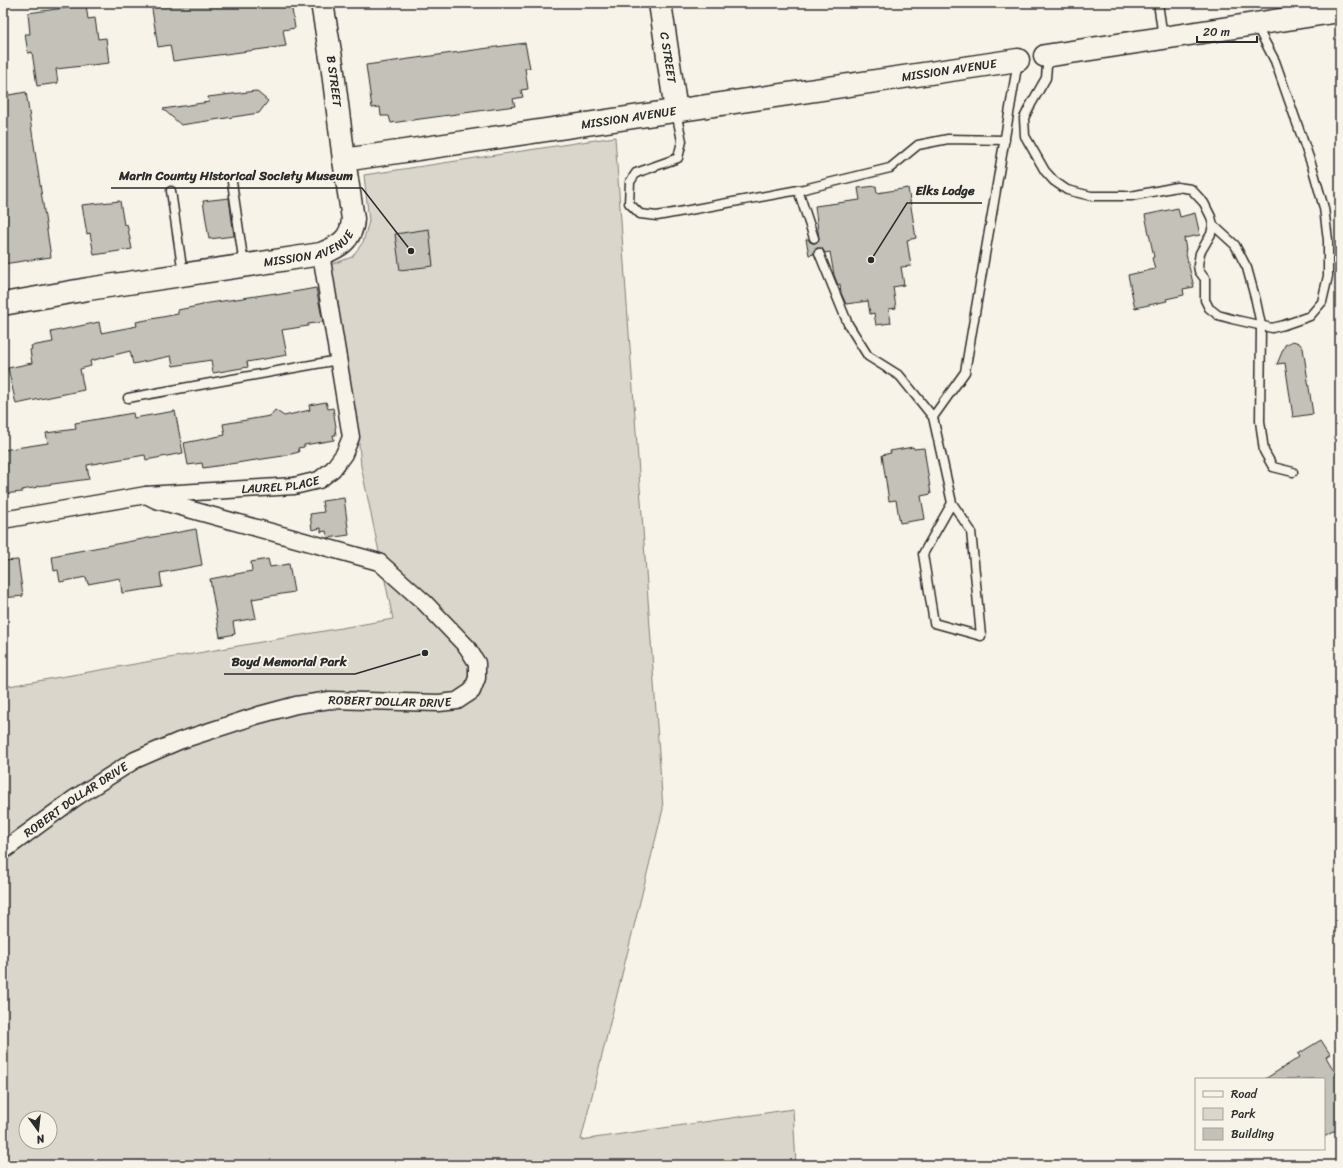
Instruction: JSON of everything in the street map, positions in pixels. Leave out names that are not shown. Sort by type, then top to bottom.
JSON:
[{"type":"street","name":"B STREET","points":[[322,3],[332,64],[344,160]]},
{"type":"street","name":"C STREET","points":[[660,3],[676,111]]},
{"type":"street","name":"MISSION AVENUE","points":[[3,304],[88,289],[321,254],[337,248],[347,238],[352,229],[353,220],[344,160],[1256,24],[1338,8]]},
{"type":"street","name":"LAUREL PLACE","points":[[3,520],[146,495],[294,486],[319,480],[334,469],[344,454],[351,437],[321,254]]},
{"type":"street","name":"ROBERT DOLLAR DRIVE","points":[[3,851],[75,798],[135,760],[179,741],[259,715],[296,705],[330,700],[439,703],[457,701],[472,691],[478,678],[477,663],[467,647],[425,603],[379,562],[156,500],[146,495]]},
{"type":"lane","points":[[1158,3],[1163,38]]},
{"type":"lane","points":[[1045,56],[1047,66],[1046,78],[1024,118],[1025,136],[1045,171],[1054,181],[1067,190],[1091,196],[1131,196],[1177,187],[1191,188],[1204,202],[1213,225],[1211,234],[1200,253],[1198,265],[1199,271],[1205,279],[1205,300],[1209,308],[1218,315],[1272,328],[1310,316],[1322,302],[1328,276],[1328,240],[1324,208],[1312,166],[1275,61],[1256,24]]},
{"type":"lane","points":[[933,417],[965,372],[1018,60]]},
{"type":"lane","points":[[676,111],[682,141],[678,158],[636,173],[630,182],[629,203],[640,214],[657,216],[798,190],[890,168],[918,146],[948,139],[1005,140]]},
{"type":"lane","points":[[232,182],[244,266]]},
{"type":"lane","points":[[798,190],[814,238]]},
{"type":"lane","points":[[171,191],[184,275]]},
{"type":"lane","points":[[1213,225],[1235,245],[1247,268],[1261,325],[1260,421],[1264,452],[1273,467],[1293,472]]},
{"type":"lane","points":[[819,253],[848,324],[868,356],[900,376],[933,417],[952,503],[971,531],[981,636],[934,623],[923,554],[952,503]]},
{"type":"lane","points":[[128,398],[338,360]]},
{"type":"green space","points":[[615,137],[663,809],[581,1140],[793,1109],[796,1165],[3,1165],[3,687],[393,619],[361,466],[357,422],[330,265],[352,257],[363,242],[369,221],[364,175]]},
{"type":"building","points":[[151,3],[291,3],[295,28],[283,30],[286,46],[173,61],[170,45],[158,47]]},
{"type":"building","points":[[86,5],[88,19],[95,18],[98,39],[106,38],[109,63],[56,69],[58,83],[37,86],[32,52],[28,53],[25,34],[30,34],[28,13]]},
{"type":"building","points":[[525,43],[530,68],[525,68],[528,89],[521,90],[523,97],[513,99],[515,106],[391,123],[389,116],[381,116],[380,107],[372,108],[366,65]]},
{"type":"building","points":[[256,91],[268,101],[259,113],[181,125],[163,109],[209,102],[208,97]]},
{"type":"building","points":[[26,92],[51,257],[3,264],[3,96]]},
{"type":"building","points":[[876,186],[877,193],[908,188],[916,238],[907,240],[911,266],[901,267],[904,285],[893,287],[896,308],[889,309],[891,323],[876,325],[874,313],[870,314],[868,301],[846,304],[841,293],[840,284],[838,285],[834,275],[830,252],[825,253],[822,248],[817,248],[814,250],[814,254],[809,255],[806,239],[813,243],[818,242],[819,239],[815,206],[860,200],[858,188]]},
{"type":"building","points":[[229,198],[234,236],[209,239],[203,201]]},
{"type":"building","points":[[120,201],[124,225],[127,224],[132,249],[94,255],[90,233],[87,234],[82,205]]},
{"type":"building","points":[[1178,208],[1180,217],[1195,213],[1200,235],[1184,238],[1185,250],[1194,287],[1183,289],[1184,295],[1166,299],[1167,301],[1135,308],[1128,275],[1155,269],[1152,258],[1154,257],[1145,215]]},
{"type":"building","points":[[429,229],[433,266],[400,270],[395,234]]},
{"type":"building","points":[[316,288],[323,322],[282,330],[287,355],[247,362],[248,367],[213,373],[211,360],[173,366],[171,356],[133,364],[130,351],[90,361],[91,366],[80,369],[84,390],[16,404],[8,368],[32,363],[30,350],[32,349],[31,346],[53,342],[51,332],[99,322],[101,333],[137,326],[136,322],[178,314],[178,310],[203,304],[276,293],[276,295]]},
{"type":"building","points":[[1293,341],[1299,343],[1303,348],[1313,414],[1293,417],[1285,363],[1277,364],[1285,345]]},
{"type":"building","points":[[326,402],[328,409],[333,408],[336,427],[336,435],[333,435],[334,440],[304,445],[304,447],[298,448],[299,452],[283,456],[203,468],[202,463],[188,465],[184,443],[225,435],[223,424],[270,416],[275,410],[284,416],[310,410],[309,405]]},
{"type":"building","points":[[175,411],[183,453],[146,460],[145,455],[87,465],[89,479],[38,486],[22,490],[22,492],[3,494],[3,450],[48,443],[46,433],[76,429],[75,423],[133,413],[134,418]]},
{"type":"building","points":[[913,447],[914,449],[924,448],[931,494],[921,496],[925,519],[900,523],[896,500],[889,501],[882,455],[891,453],[890,451]]},
{"type":"building","points":[[344,498],[349,535],[328,538],[326,531],[321,532],[321,528],[312,530],[310,514],[324,512],[322,501]]},
{"type":"building","points":[[196,529],[202,565],[160,573],[162,587],[122,593],[120,578],[88,584],[86,577],[60,582],[58,570],[54,571],[52,556]]},
{"type":"building","points":[[268,559],[270,567],[289,564],[294,592],[252,599],[256,618],[233,622],[235,634],[220,637],[210,579],[252,571],[251,562]]},
{"type":"building","points":[[18,560],[23,596],[3,598],[3,561]]},
{"type":"building","points":[[1321,1040],[1330,1054],[1326,1057],[1340,1081],[1340,1128],[1325,1136],[1325,1078],[1267,1078],[1300,1057],[1298,1054]]},
{"type":"place","name":"Marin County Historical Society Museum","points":[[411,251]]},
{"type":"place","name":"Elks Lodge","points":[[871,260]]},
{"type":"place","name":"Boyd Memorial Park","points":[[425,653]]}]
